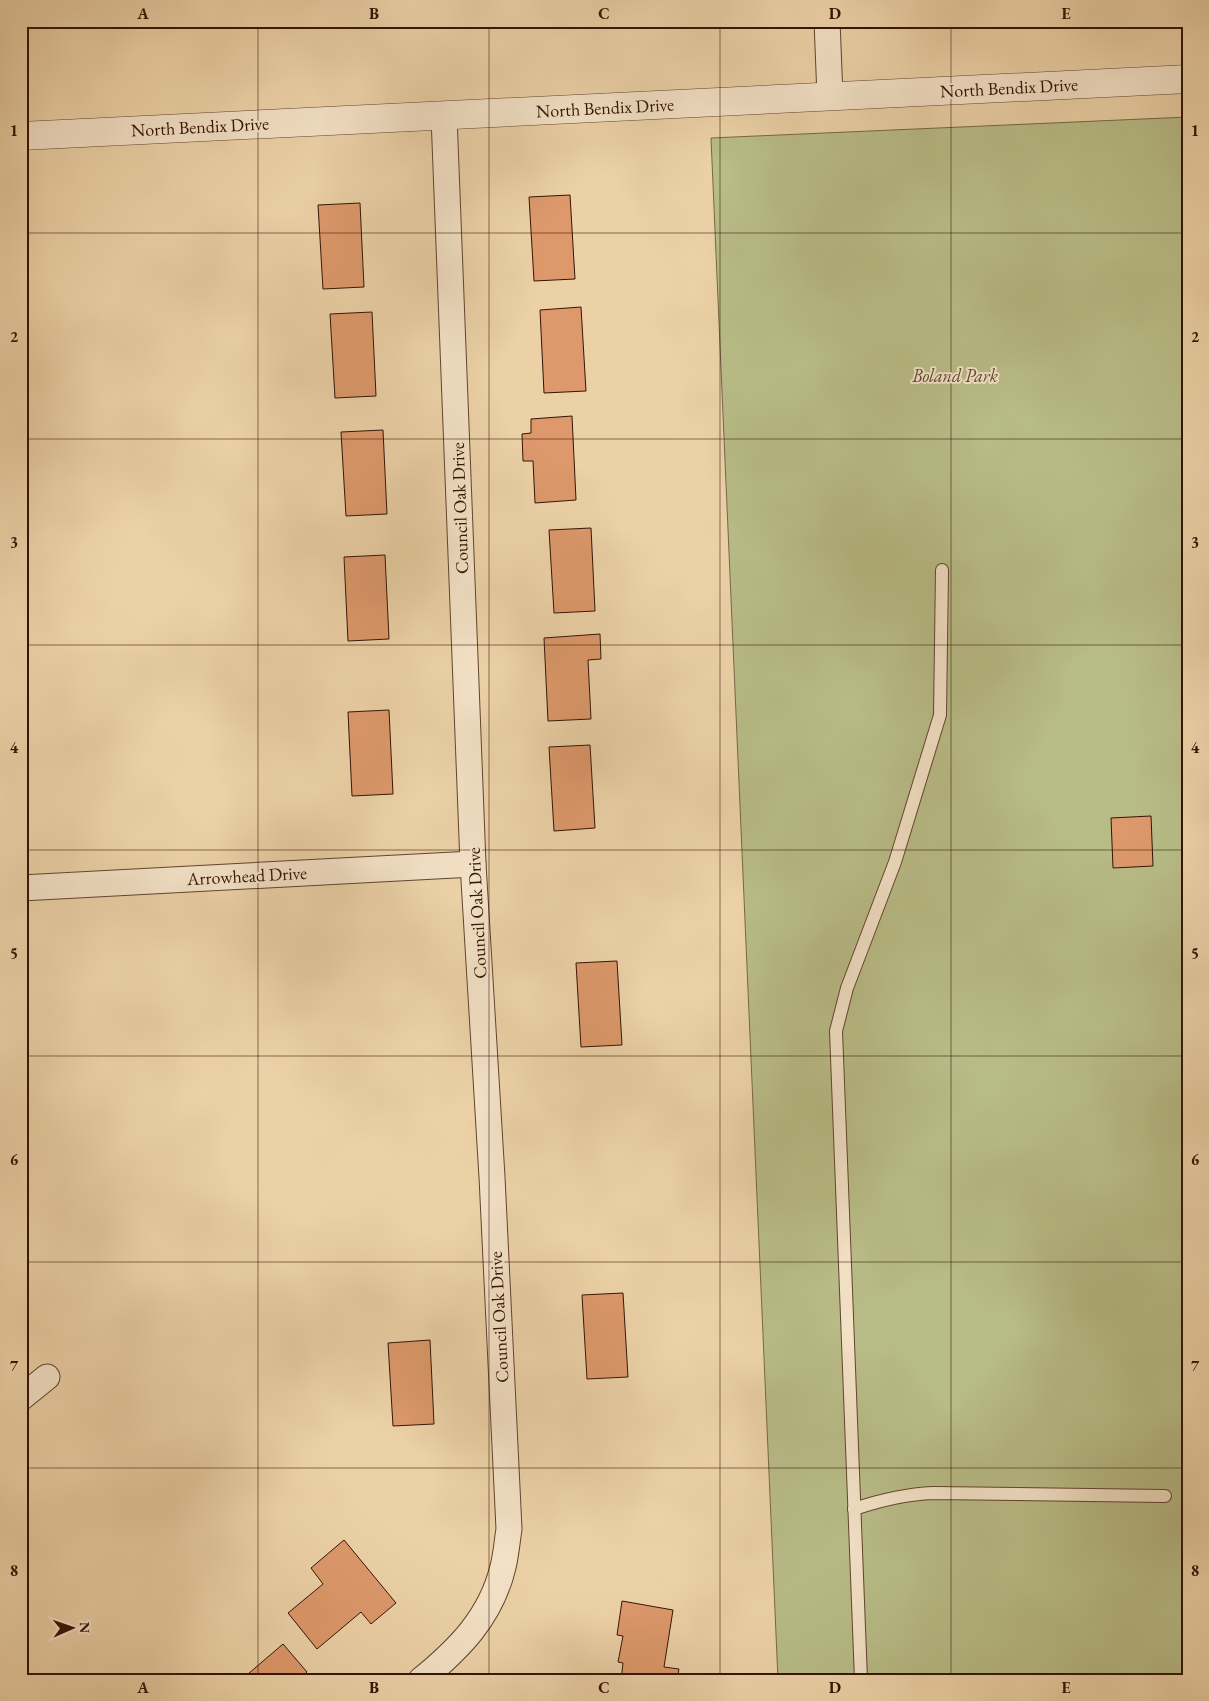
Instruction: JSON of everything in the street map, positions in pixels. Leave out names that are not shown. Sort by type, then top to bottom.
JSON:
[{"type":"street","points":[[827,21],[830,97]]},
{"type":"street","name":"North Bendix Drive","points":[[21,136],[1188,79]]},
{"type":"street","name":"Council Oak Drive","points":[[420,1680],[464,1642],[482,1616],[503,1568],[509,1529],[492,1177],[474,864],[444,116]]},
{"type":"street","name":"Arrowhead Drive","points":[[21,888],[474,864]]},
{"type":"street","points":[[21,1398],[47,1378]]},
{"type":"lane","points":[[861,1680],[836,1031],[847,988],[895,862],[940,715],[942,570]]},
{"type":"lane","points":[[854,1509],[892,1497],[909,1494],[1165,1496]]},
{"type":"green space","name":"Boland Park","points":[[1188,117],[1188,1680],[778,1680],[711,138]]},
{"type":"building","points":[[570,195],[575,279],[534,281],[529,197]]},
{"type":"building","points":[[360,203],[364,287],[323,289],[318,205]]},
{"type":"building","points":[[581,307],[586,391],[544,393],[540,310]]},
{"type":"building","points":[[372,312],[376,396],[335,398],[330,314]]},
{"type":"building","points":[[572,416],[576,500],[535,503],[533,461],[523,461],[522,434],[531,433],[531,419]]},
{"type":"building","points":[[383,430],[387,514],[346,516],[341,432]]},
{"type":"building","points":[[591,528],[595,611],[554,613],[549,530]]},
{"type":"building","points":[[385,555],[389,639],[348,641],[344,557]]},
{"type":"building","points":[[600,634],[601,659],[588,660],[591,719],[548,721],[544,638]]},
{"type":"building","points":[[389,710],[393,794],[352,796],[348,712]]},
{"type":"building","points":[[590,745],[595,828],[554,831],[549,747]]},
{"type":"building","points":[[1151,816],[1153,866],[1113,868],[1111,818]]},
{"type":"building","points":[[617,961],[622,1045],[581,1047],[576,963]]},
{"type":"building","points":[[623,1293],[628,1377],[587,1379],[582,1295]]},
{"type":"building","points":[[430,1340],[434,1424],[393,1426],[388,1343]]},
{"type":"building","points":[[344,1540],[396,1603],[371,1624],[361,1612],[317,1649],[288,1613],[323,1584],[311,1568]]},
{"type":"building","points":[[622,1601],[673,1610],[664,1667],[679,1669],[677,1680],[621,1680],[623,1663],[618,1662],[623,1636],[617,1635]]},
{"type":"building","points":[[283,1644],[307,1672],[299,1680],[241,1680]]}]
